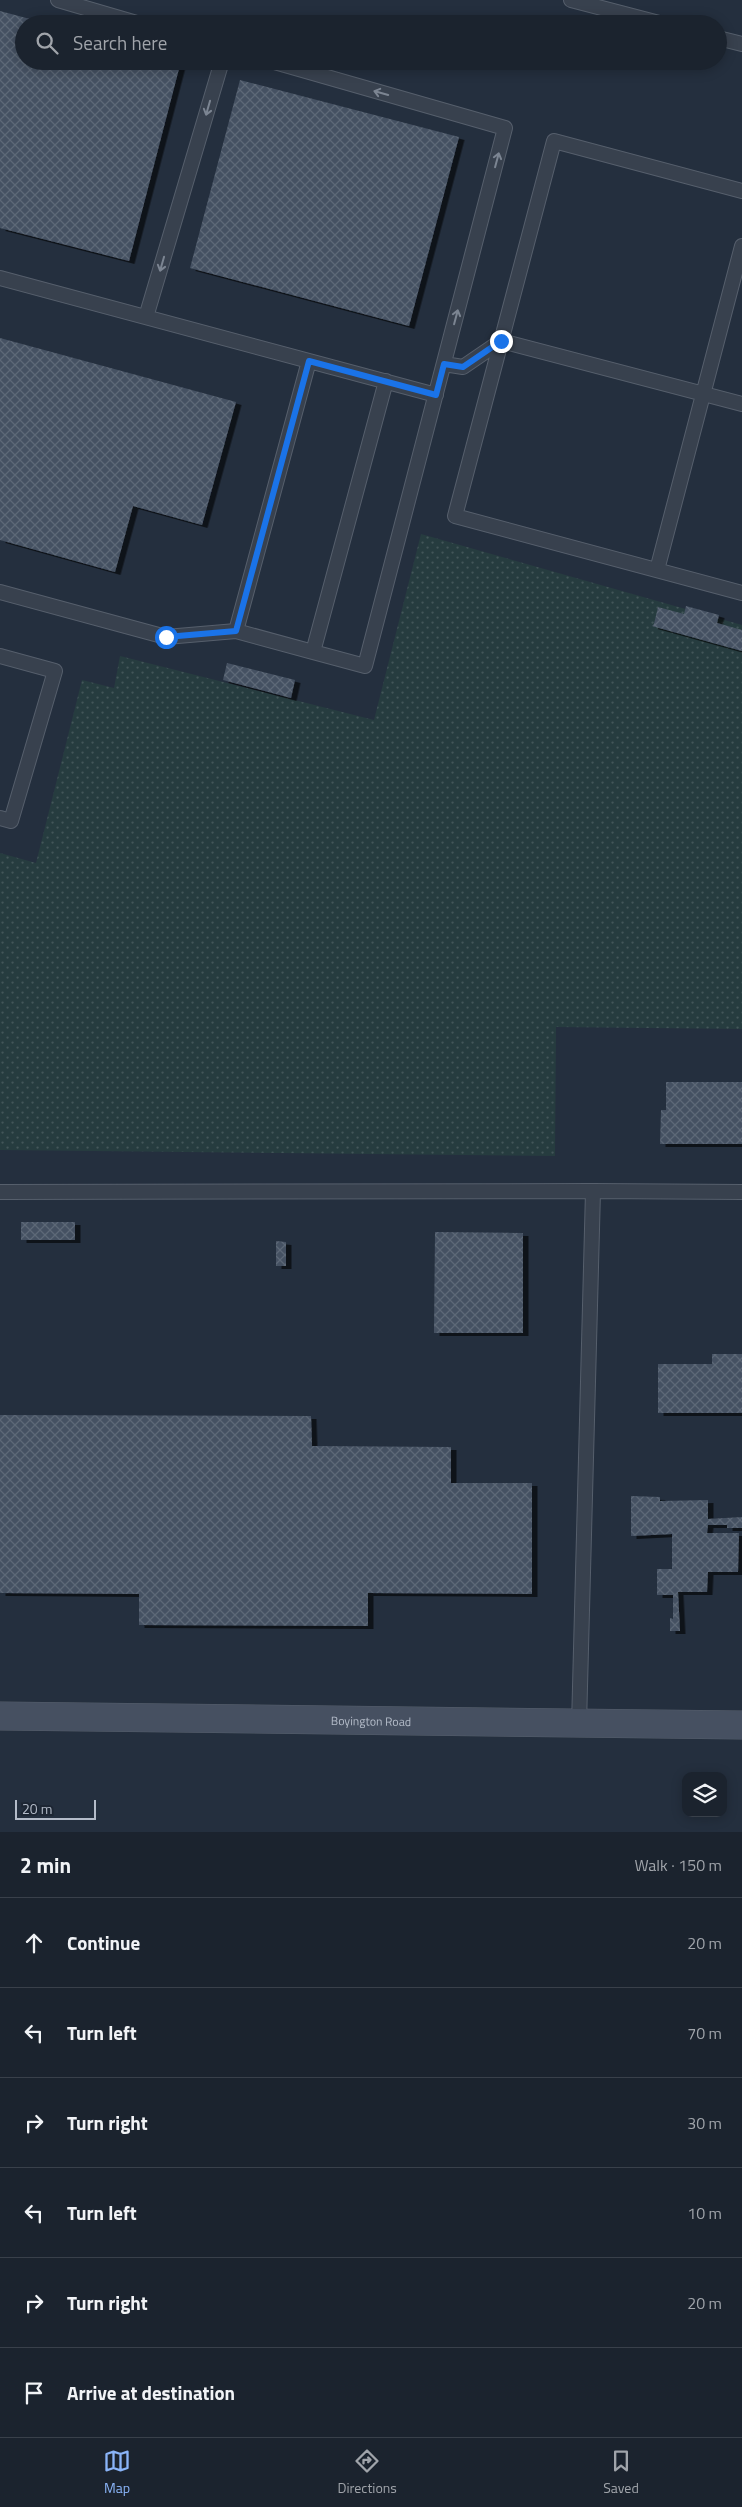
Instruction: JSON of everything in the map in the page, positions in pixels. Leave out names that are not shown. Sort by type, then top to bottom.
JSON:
[{"type":"street","name":"Boyington Road","points":[[0,1716],[579,1725],[742,1725]]},
{"type":"lane","points":[[58,0],[109,15]]},
{"type":"lane","points":[[571,0],[628,15]]},
{"type":"lane","points":[[727,40],[742,44]]},
{"type":"lane","points":[[146,317],[219,70]]},
{"type":"lane","points":[[0,592],[166,637],[236,631],[365,666],[505,128],[302,70]]},
{"type":"lane","points":[[742,190],[554,141],[455,516],[742,592]]},
{"type":"lane","points":[[657,570],[742,246]]},
{"type":"lane","points":[[0,278],[436,395]]},
{"type":"lane","points":[[444,364],[463,367],[501,341],[742,404]]},
{"type":"lane","points":[[236,631],[309,361]]},
{"type":"lane","points":[[313,652],[386,381]]},
{"type":"lane","points":[[0,656],[55,671],[11,821],[0,818]]},
{"type":"lane","points":[[579,1725],[593,1191]]},
{"type":"lane","points":[[0,1192],[742,1192]]},
{"type":"green space","points":[[421,534],[742,625],[742,1029],[556,1027],[555,1156],[0,1150],[0,853],[36,863],[82,680],[114,688],[120,656],[374,720]]},
{"type":"building","points":[[0,11],[15,15],[15,70],[179,70],[129,261],[0,228]]},
{"type":"building","points":[[240,80],[459,137],[409,326],[190,268]]},
{"type":"building","points":[[0,338],[236,402],[202,525],[133,506],[115,572],[0,540]]},
{"type":"building","points":[[686,606],[719,615],[717,623],[742,630],[742,651],[652,626],[658,607],[684,614]]},
{"type":"building","points":[[227,663],[295,680],[291,698],[223,680]]},
{"type":"building","points":[[666,1082],[742,1082],[742,1144],[660,1144],[661,1110],[666,1110]]},
{"type":"building","points":[[21,1222],[75,1222],[75,1240],[21,1240]]},
{"type":"building","points":[[435,1232],[523,1233],[523,1333],[434,1333]]},
{"type":"building","points":[[276,1241],[286,1242],[286,1266],[276,1266]]},
{"type":"building","points":[[712,1354],[742,1354],[742,1413],[658,1413],[658,1364],[712,1364]]},
{"type":"building","points":[[0,1415],[311,1416],[312,1446],[451,1447],[451,1483],[532,1483],[532,1594],[368,1593],[368,1626],[139,1625],[139,1594],[0,1593]]},
{"type":"building","points":[[631,1496],[660,1497],[660,1501],[708,1500],[708,1519],[742,1517],[742,1528],[727,1528],[727,1525],[708,1525],[707,1533],[739,1533],[738,1572],[708,1572],[707,1592],[678,1592],[680,1631],[670,1631],[670,1618],[673,1619],[673,1595],[657,1595],[657,1569],[672,1569],[672,1534],[631,1536]]},
{"type":"route","points":[[166,637],[236,631],[309,361],[436,395],[444,364],[463,367],[501,341]]}]
